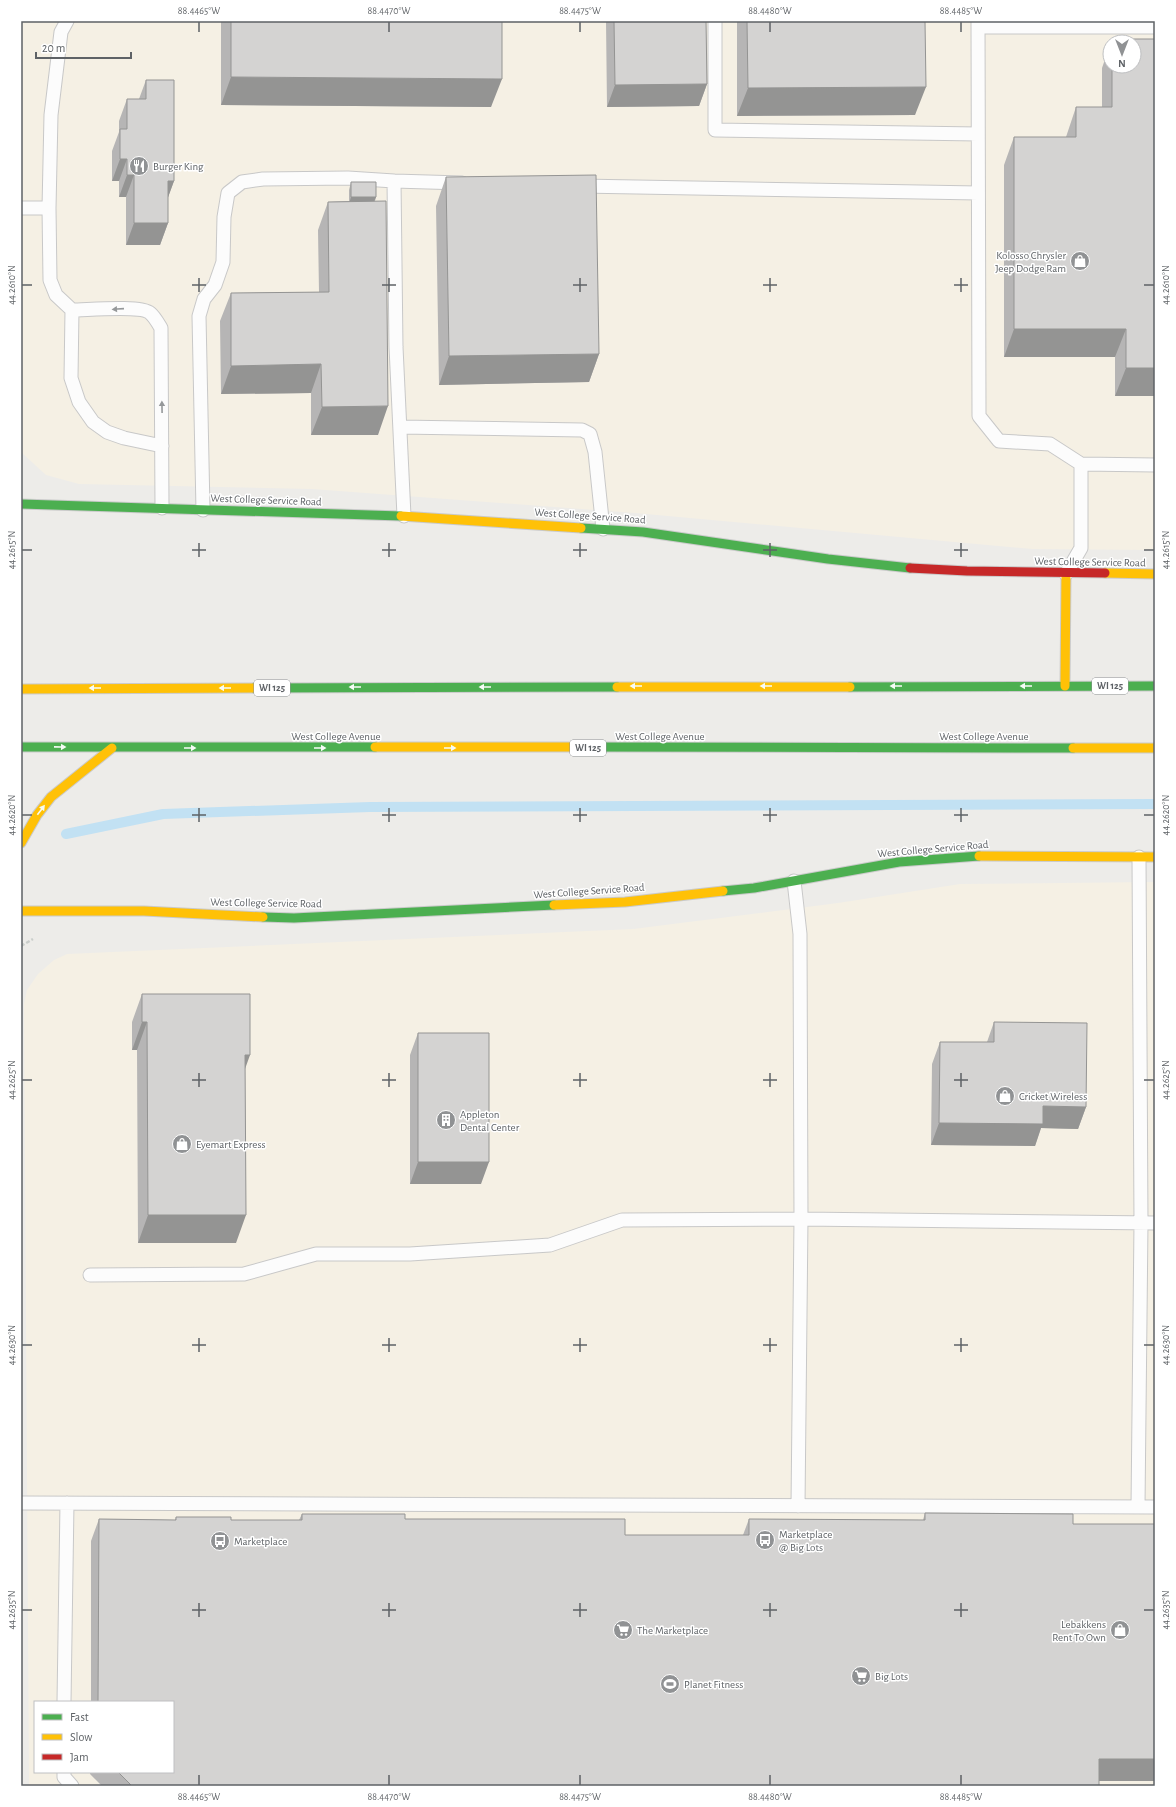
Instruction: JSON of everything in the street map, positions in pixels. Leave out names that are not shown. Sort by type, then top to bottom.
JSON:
[{"type":"main road","name":"West College Service Road","points":[[21,504],[404,516],[643,532],[828,559],[900,567],[1066,574],[1155,574]]},
{"type":"main road","points":[[1065,686],[1066,574]]},
{"type":"main road","name":"WI 125","points":[[21,688],[1155,686]]},
{"type":"main road","name":"West College Avenue","points":[[21,747],[1155,748]]},
{"type":"main road","points":[[21,843],[37,815],[52,797],[112,748]]},
{"type":"main road","name":"West College Service Road","points":[[21,911],[144,911],[302,918],[625,902],[754,888],[899,862],[975,856],[1155,857]]},
{"type":"lane","points":[[67,21],[61,32],[52,115],[49,208],[50,280],[56,295],[72,310],[136,308],[149,312],[161,328],[162,508]]},
{"type":"lane","points":[[715,21],[715,130],[978,134]]},
{"type":"lane","points":[[1155,27],[978,24],[979,416],[999,441],[1050,444],[1081,464],[1155,465]]},
{"type":"lane","points":[[203,510],[199,316],[204,299],[215,285],[223,262],[224,217],[228,193],[242,182],[263,179],[348,178],[473,183]]},
{"type":"lane","points":[[394,181],[396,347],[404,516]]},
{"type":"lane","points":[[567,186],[978,193]]},
{"type":"lane","points":[[21,208],[49,208]]},
{"type":"lane","points":[[72,310],[70,378],[79,402],[93,422],[107,432],[124,438],[162,446]]},
{"type":"lane","points":[[400,427],[582,430],[590,434],[595,452],[603,529]]},
{"type":"lane","points":[[1066,574],[1081,548],[1081,464]]},
{"type":"lane","points":[[1138,1507],[1141,1223],[1139,857]]},
{"type":"lane","points":[[794,881],[800,934],[801,1220],[798,1506]]},
{"type":"lane","points":[[90,1275],[244,1274],[316,1254],[410,1254],[550,1245],[622,1220],[1155,1223]]},
{"type":"lane","points":[[21,1503],[1155,1507]]},
{"type":"lane","points":[[64,1701],[67,1503]]},
{"type":"lane","points":[[64,1773],[64,1777],[72,1786]]},
{"type":"shaded area","points":[[21,21],[1155,21],[1155,550],[1033,549],[635,513],[312,489],[79,484],[46,475],[22,453]]},
{"type":"shaded area","points":[[1155,882],[1155,1786],[29,1786],[24,1004],[27,990],[38,974],[54,960],[67,954],[633,929],[838,903],[960,884]]},
{"type":"building","points":[[231,21],[502,21],[502,79],[231,77]]},
{"type":"building","points":[[614,21],[706,21],[707,84],[615,85]]},
{"type":"building","points":[[747,21],[925,21],[926,87],[748,88]]},
{"type":"building","name":"Kolosso Chrysler Jeep Dodge Ram","points":[[1142,39],[1155,39],[1155,368],[1126,368],[1126,329],[1014,329],[1014,137],[1076,137],[1076,107],[1112,107],[1112,74],[1142,74]]},
{"type":"building","name":"Burger King","points":[[146,80],[174,80],[174,181],[168,181],[168,223],[134,223],[134,175],[127,175],[127,159],[120,159],[120,129],[127,129],[127,99],[146,99]]},
{"type":"building","points":[[596,175],[599,354],[449,356],[446,177]]},
{"type":"building","points":[[351,182],[376,182],[376,197],[351,197]]},
{"type":"building","points":[[386,201],[388,406],[322,407],[321,364],[231,366],[231,293],[329,292],[328,202]]},
{"type":"building","points":[[142,994],[250,994],[250,1055],[245,1055],[246,1215],[148,1215],[147,1022],[142,1022]]},
{"type":"building","name":"Cricket Wireless","points":[[994,1022],[1087,1023],[1086,1107],[1043,1106],[1043,1124],[939,1123],[940,1042],[994,1042]]},
{"type":"building","name":"Appleton Dental Center","points":[[418,1033],[489,1033],[489,1162],[418,1162]]},
{"type":"building","name":"The Marketplace","points":[[925,1513],[1073,1514],[1073,1524],[1155,1524],[1155,1759],[1099,1759],[1099,1786],[132,1786],[119,1773],[174,1773],[174,1701],[98,1701],[99,1519],[176,1520],[176,1517],[231,1517],[231,1520],[302,1520],[302,1514],[405,1514],[405,1519],[625,1519],[625,1535],[749,1535],[749,1519],[925,1520]]},
{"type":"waterway","points":[[66,834],[163,814],[370,807],[1155,804]]},
{"type":"traffic: fast","points":[[21,504],[401,516]]},
{"type":"traffic: fast","points":[[581,528],[643,532],[828,559],[910,568]]},
{"type":"traffic: fast","points":[[850,687],[1155,686]]},
{"type":"traffic: fast","points":[[254,688],[617,687]]},
{"type":"traffic: fast","points":[[21,747],[375,747]]},
{"type":"traffic: fast","points":[[579,747],[1073,748]]},
{"type":"traffic: fast","points":[[723,891],[754,888],[899,862],[979,856]]},
{"type":"traffic: fast","points":[[263,917],[294,918],[554,905]]},
{"type":"traffic: slow","points":[[401,516],[581,528]]},
{"type":"traffic: slow","points":[[1105,573],[1155,574]]},
{"type":"traffic: slow","points":[[1065,686],[1066,574]]},
{"type":"traffic: slow","points":[[617,687],[850,687]]},
{"type":"traffic: slow","points":[[21,689],[254,688]]},
{"type":"traffic: slow","points":[[375,747],[579,747]]},
{"type":"traffic: slow","points":[[21,843],[37,815],[51,797],[112,748]]},
{"type":"traffic: slow","points":[[1073,748],[1155,748]]},
{"type":"traffic: slow","points":[[979,856],[1155,857]]},
{"type":"traffic: slow","points":[[554,905],[625,902],[723,891]]},
{"type":"traffic: slow","points":[[21,911],[144,911],[263,917]]},
{"type":"traffic: jam","points":[[910,568],[967,571],[1105,573]]},
{"type":"place","name":"Burger King","points":[[139,166]]},
{"type":"place","name":"Kolosso Chrysler Jeep Dodge Ram","points":[[1080,261]]},
{"type":"place","name":"Cricket Wireless","points":[[1005,1096]]},
{"type":"place","name":"Appleton Dental Center","points":[[446,1120]]},
{"type":"place","name":"Eyemart Express","points":[[182,1144]]},
{"type":"place","name":"Marketplace @ Big Lots","points":[[765,1540]]},
{"type":"place","name":"Marketplace","points":[[220,1541]]},
{"type":"place","name":"The Marketplace","points":[[623,1630]]},
{"type":"place","name":"Lebakkens Rent To Own","points":[[1120,1630]]},
{"type":"place","name":"Big Lots","points":[[861,1676]]},
{"type":"place","name":"Planet Fitness","points":[[670,1684]]}]
